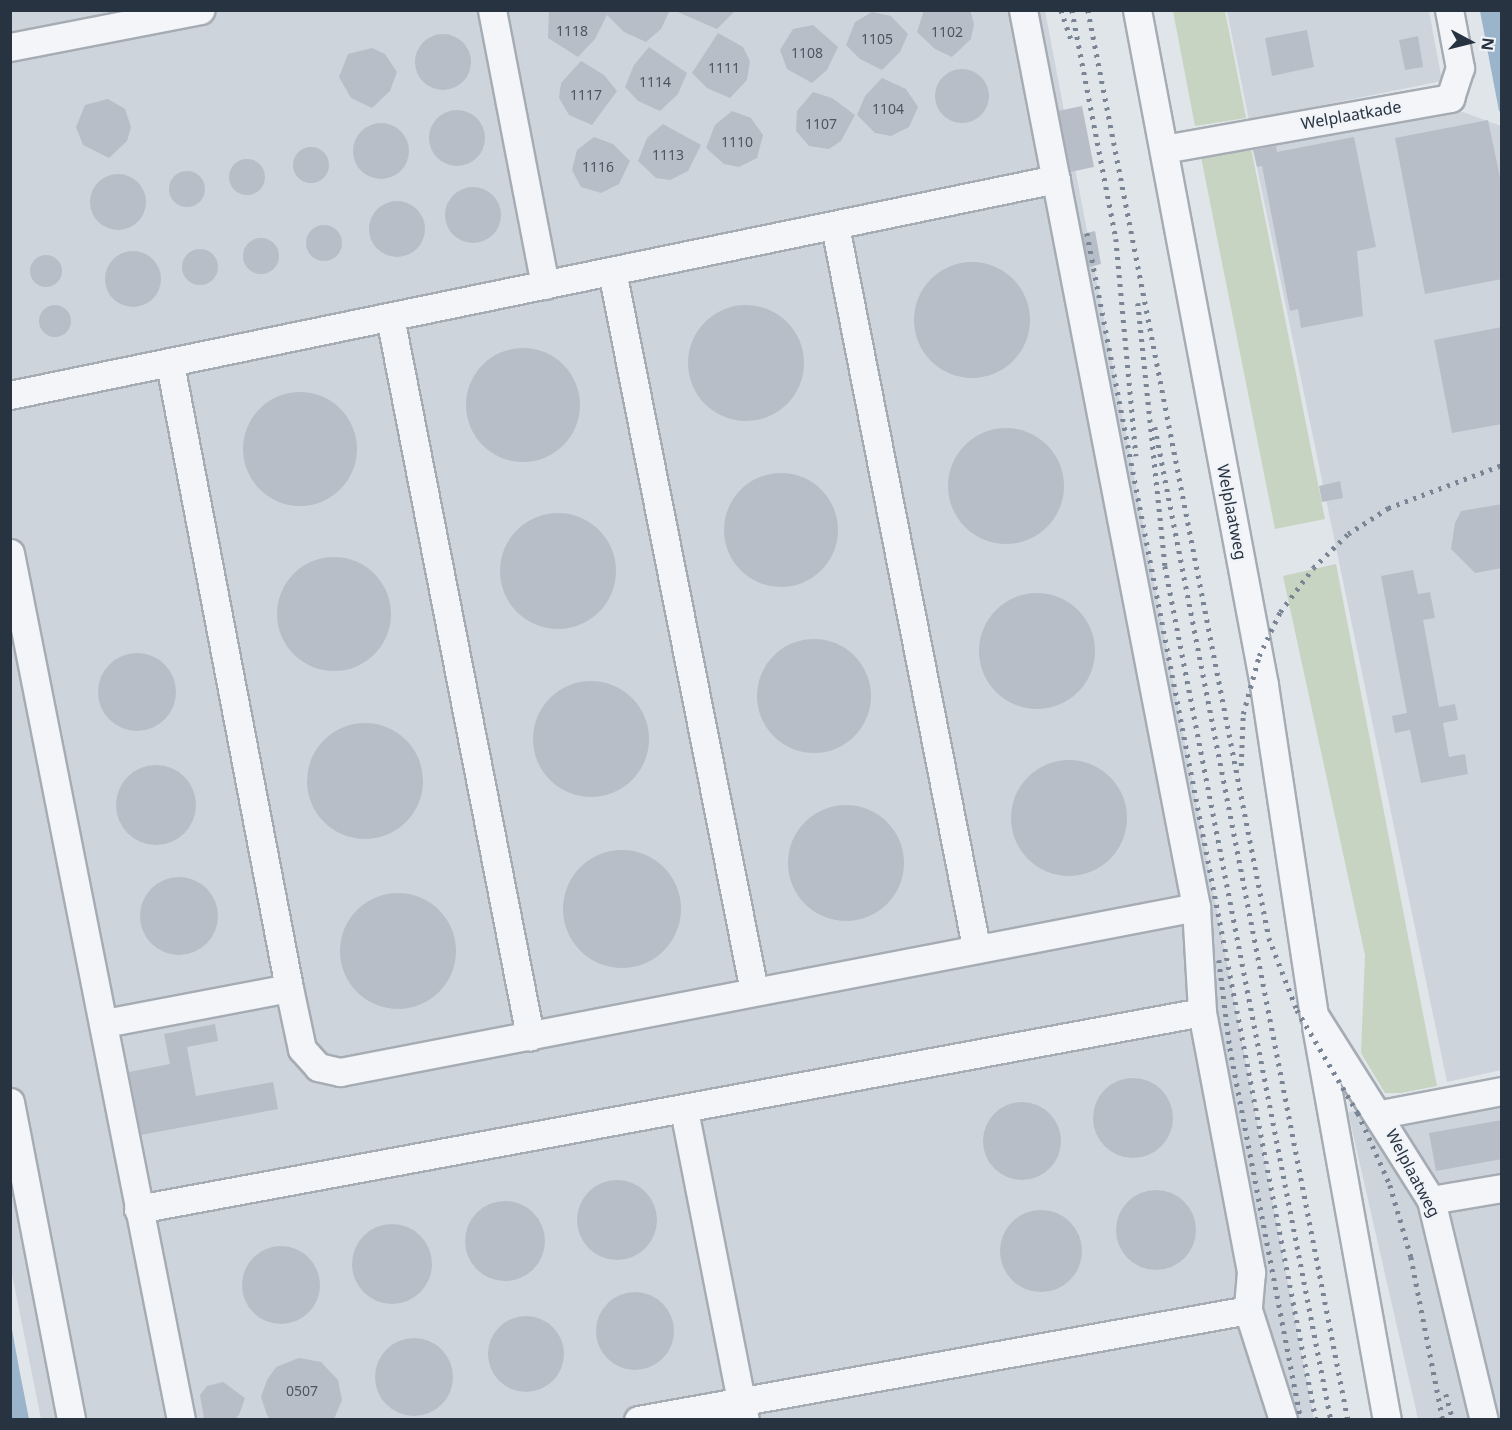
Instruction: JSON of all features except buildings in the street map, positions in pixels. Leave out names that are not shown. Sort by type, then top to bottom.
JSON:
[{"type":"lane","points":[[10,47],[200,10]]},
{"type":"lane","points":[[492,10],[545,285]]},
{"type":"lane","points":[[1023,10],[1196,907],[1202,1012],[1251,1272],[1248,1310],[1283,1419]]},
{"type":"lane","name":"Welplaatweg","points":[[1137,10],[1264,685],[1314,1016],[1387,1419]]},
{"type":"lane","name":"Welplaatkade","points":[[1164,148],[1450,98],[1460,68],[1449,10]]},
{"type":"lane","points":[[10,395],[170,364],[1056,179]]},
{"type":"lane","points":[[835,226],[976,947]]},
{"type":"lane","points":[[612,271],[754,991]]},
{"type":"lane","points":[[390,317],[530,1036]]},
{"type":"lane","points":[[170,364],[289,988],[302,1049],[318,1067],[340,1072],[976,947],[1196,907]]},
{"type":"lane","points":[[10,553],[105,1023],[138,1209],[181,1419]]},
{"type":"lane","points":[[105,1023],[289,988]]},
{"type":"lane","points":[[138,1209],[684,1110],[1202,1012]]},
{"type":"lane","name":"Welplaatweg","points":[[1314,1016],[1381,1114],[1431,1200],[1484,1419]]},
{"type":"lane","points":[[1381,1114],[1502,1091]]},
{"type":"lane","points":[[10,1102],[71,1419]]},
{"type":"lane","points":[[684,1110],[744,1410]]},
{"type":"lane","points":[[1431,1200],[1502,1188]]},
{"type":"lane","points":[[638,1419],[744,1410],[1248,1310]]},
{"type":"shaded area","points":[[10,11],[1045,11],[1314,1419],[41,1419],[10,1264]]},
{"type":"shaded area","points":[[1227,11],[1429,11],[1442,81],[1249,120]]},
{"type":"shaded area","points":[[1463,112],[1501,126],[1501,1070],[1447,1082],[1252,143]]},
{"type":"shaded area","points":[[1501,1081],[1501,1419],[1418,1419],[1348,1112]]},
{"type":"green space","points":[[1173,11],[1225,11],[1246,118],[1195,126]]},
{"type":"green space","points":[[1251,148],[1325,519],[1275,529],[1201,157]]},
{"type":"green space","points":[[1336,564],[1437,1086],[1401,1093],[1385,1093],[1361,1053],[1365,955],[1283,576]]},
{"type":"water","points":[[1480,11],[1501,11],[1501,112],[1499,111]]},
{"type":"water","points":[[11,1324],[19,1368],[29,1419],[11,1419]]},
{"type":"railway","points":[[1061,10],[1071,39]]},
{"type":"railway","points":[[1072,10],[1116,239],[1136,456]]},
{"type":"railway","points":[[1088,10],[1269,938],[1297,1010],[1358,1113],[1390,1185],[1411,1257],[1443,1420]]},
{"type":"railway","points":[[1087,233],[1316,1420]]},
{"type":"railway","points":[[1138,303],[1165,566],[1331,1420]]},
{"type":"railway","points":[[1155,427],[1348,1420]]},
{"type":"railway","points":[[1241,766],[1243,714],[1259,656],[1280,612],[1313,568],[1348,534],[1388,508],[1502,465]]},
{"type":"railway","points":[[1219,960],[1230,1048],[1301,1420]]},
{"type":"railway","points":[[1446,1394],[1453,1420]]}]
